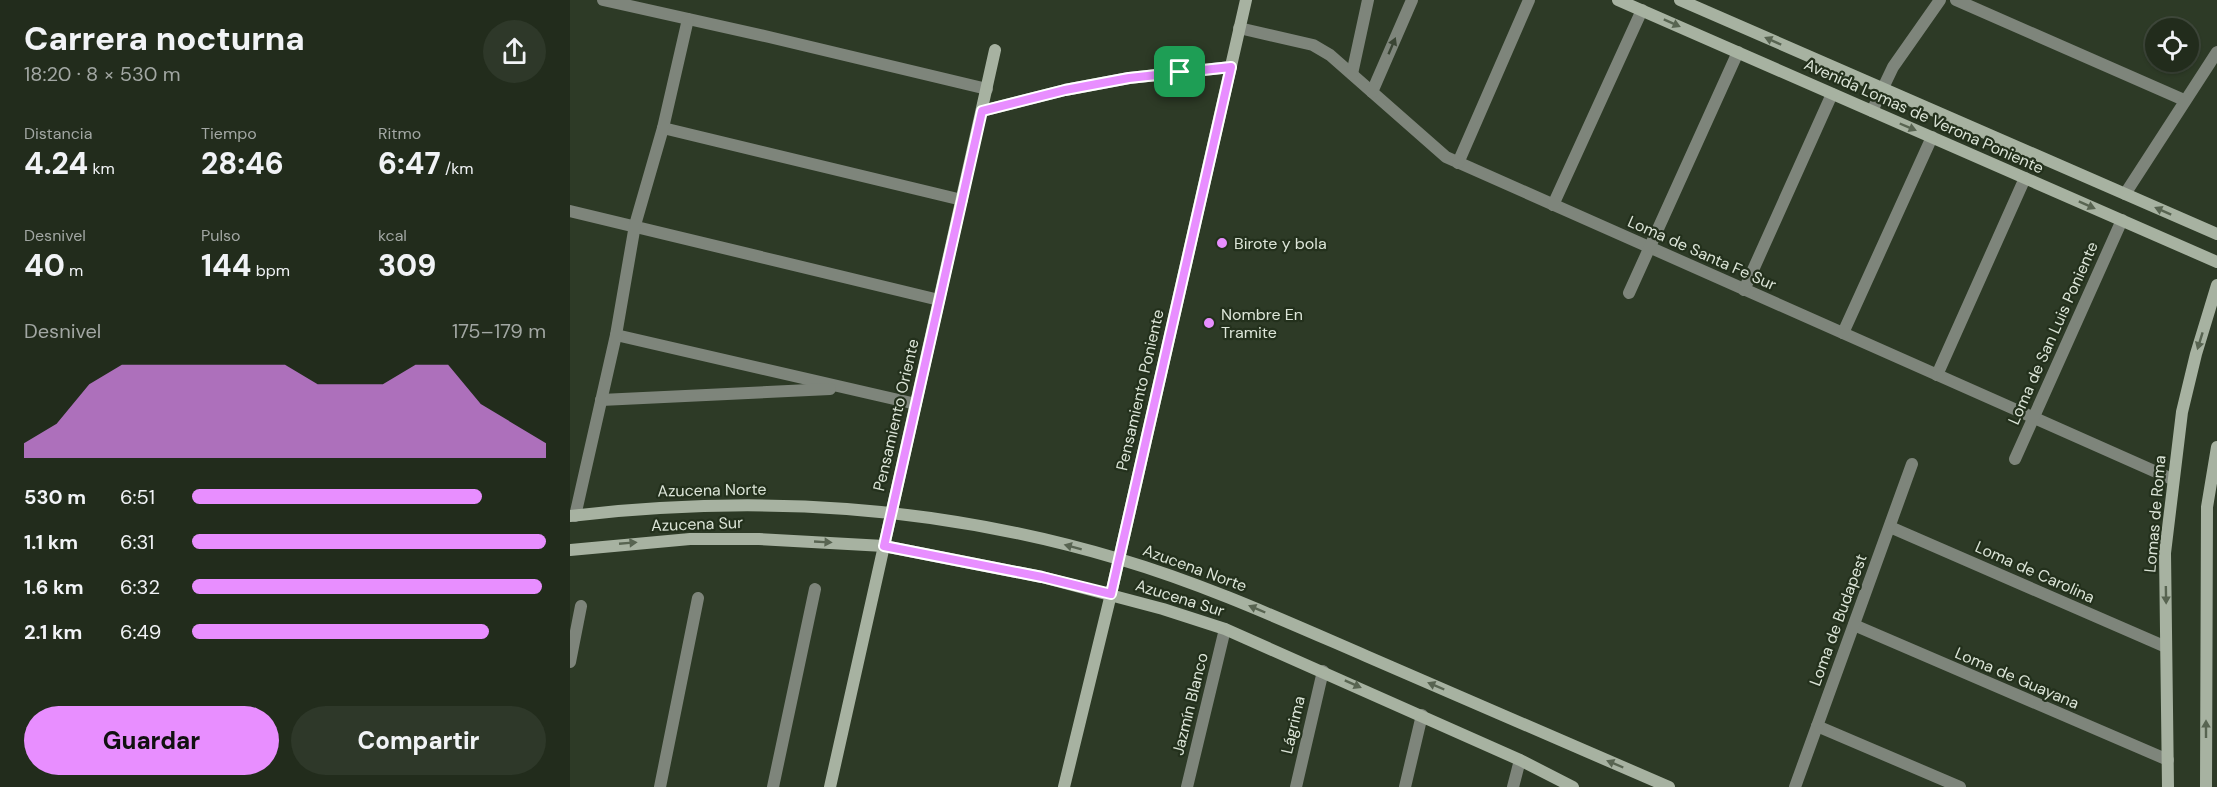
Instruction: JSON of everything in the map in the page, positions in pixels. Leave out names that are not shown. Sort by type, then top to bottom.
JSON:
[{"type":"street","points":[[603,0],[987,89]]},
{"type":"street","name":"Pensamiento Poniente","points":[[1064,787],[1111,594],[1246,0]]},
{"type":"street","points":[[1352,74],[1368,0]]},
{"type":"street","points":[[1372,92],[1412,0]]},
{"type":"street","points":[[1458,162],[1528,0]]},
{"type":"street","name":"Avenida Lomas de Verona Poniente","points":[[1618,0],[2217,262]]},
{"type":"street","name":"Avenida Lomas de Verona Poniente","points":[[1680,0],[2217,234]]},
{"type":"street","points":[[1872,111],[1893,67],[1940,0]]},
{"type":"street","points":[[1956,0],[2184,100]]},
{"type":"street","points":[[1553,205],[1642,10]]},
{"type":"street","points":[[572,516],[616,335],[635,225],[663,128],[688,19]]},
{"type":"street","name":"Loma de Santa Fe Sur","points":[[1239,28],[1313,45],[1330,55],[1446,157],[2172,479]]},
{"type":"street","name":"Pensamiento Oriente","points":[[830,787],[995,50]]},
{"type":"street","points":[[2125,194],[2217,51]]},
{"type":"street","points":[[1629,293],[1738,52]]},
{"type":"street","points":[[982,111],[1065,90],[1129,78],[1231,67]]},
{"type":"street","points":[[1744,290],[1832,94]]},
{"type":"street","points":[[663,128],[962,200]]},
{"type":"street","points":[[1843,333],[1932,137]]},
{"type":"street","points":[[1937,375],[2025,178]]},
{"type":"street","points":[[570,211],[939,300]]},
{"type":"street","name":"Loma de San Luis Poniente","points":[[2015,459],[2122,220]]},
{"type":"street","name":"Lomas de Roma","points":[[2168,787],[2165,553],[2172,479],[2182,412],[2196,354],[2217,285]]},
{"type":"street","points":[[616,335],[916,404]]},
{"type":"street","points":[[601,400],[846,388]]},
{"type":"street","points":[[2206,787],[2207,507],[2217,447]]},
{"type":"street","name":"Loma de Budapest","points":[[1795,787],[1912,464]]},
{"type":"street","name":"Azucena Norte","points":[[572,516],[635,508],[749,504],[841,507],[984,526],[1038,537],[1119,559],[1205,587],[1669,787]]},
{"type":"street","name":"Loma de Carolina","points":[[1890,526],[2166,647]]},
{"type":"street","name":"Azucena Sur","points":[[570,550],[690,539],[759,539],[884,546],[1042,577],[1111,594],[1226,629],[1323,670],[1520,760],[1573,787]]},
{"type":"street","points":[[773,787],[814,589]]},
{"type":"street","points":[[660,787],[698,598]]},
{"type":"street","points":[[570,662],[581,606]]},
{"type":"street","name":"Loma de Guayana","points":[[1854,625],[2168,760]]},
{"type":"street","name":"Jazmín Blanco","points":[[1187,787],[1226,629]]},
{"type":"street","name":"Lágrima","points":[[1296,787],[1323,670]]},
{"type":"street","points":[[1405,787],[1422,716]]},
{"type":"street","points":[[1817,726],[1960,787]]},
{"type":"street","points":[[1513,787],[1520,760]]},
{"type":"place","name":"Birote y bola","points":[[1222,243]]},
{"type":"place","name":"Nombre En Tramite","points":[[1209,323]]},
{"type":"route","points":[[1231,67],[1111,594],[958,559],[884,546],[982,111],[1065,90],[1129,78],[1180,72],[1231,67]]}]
